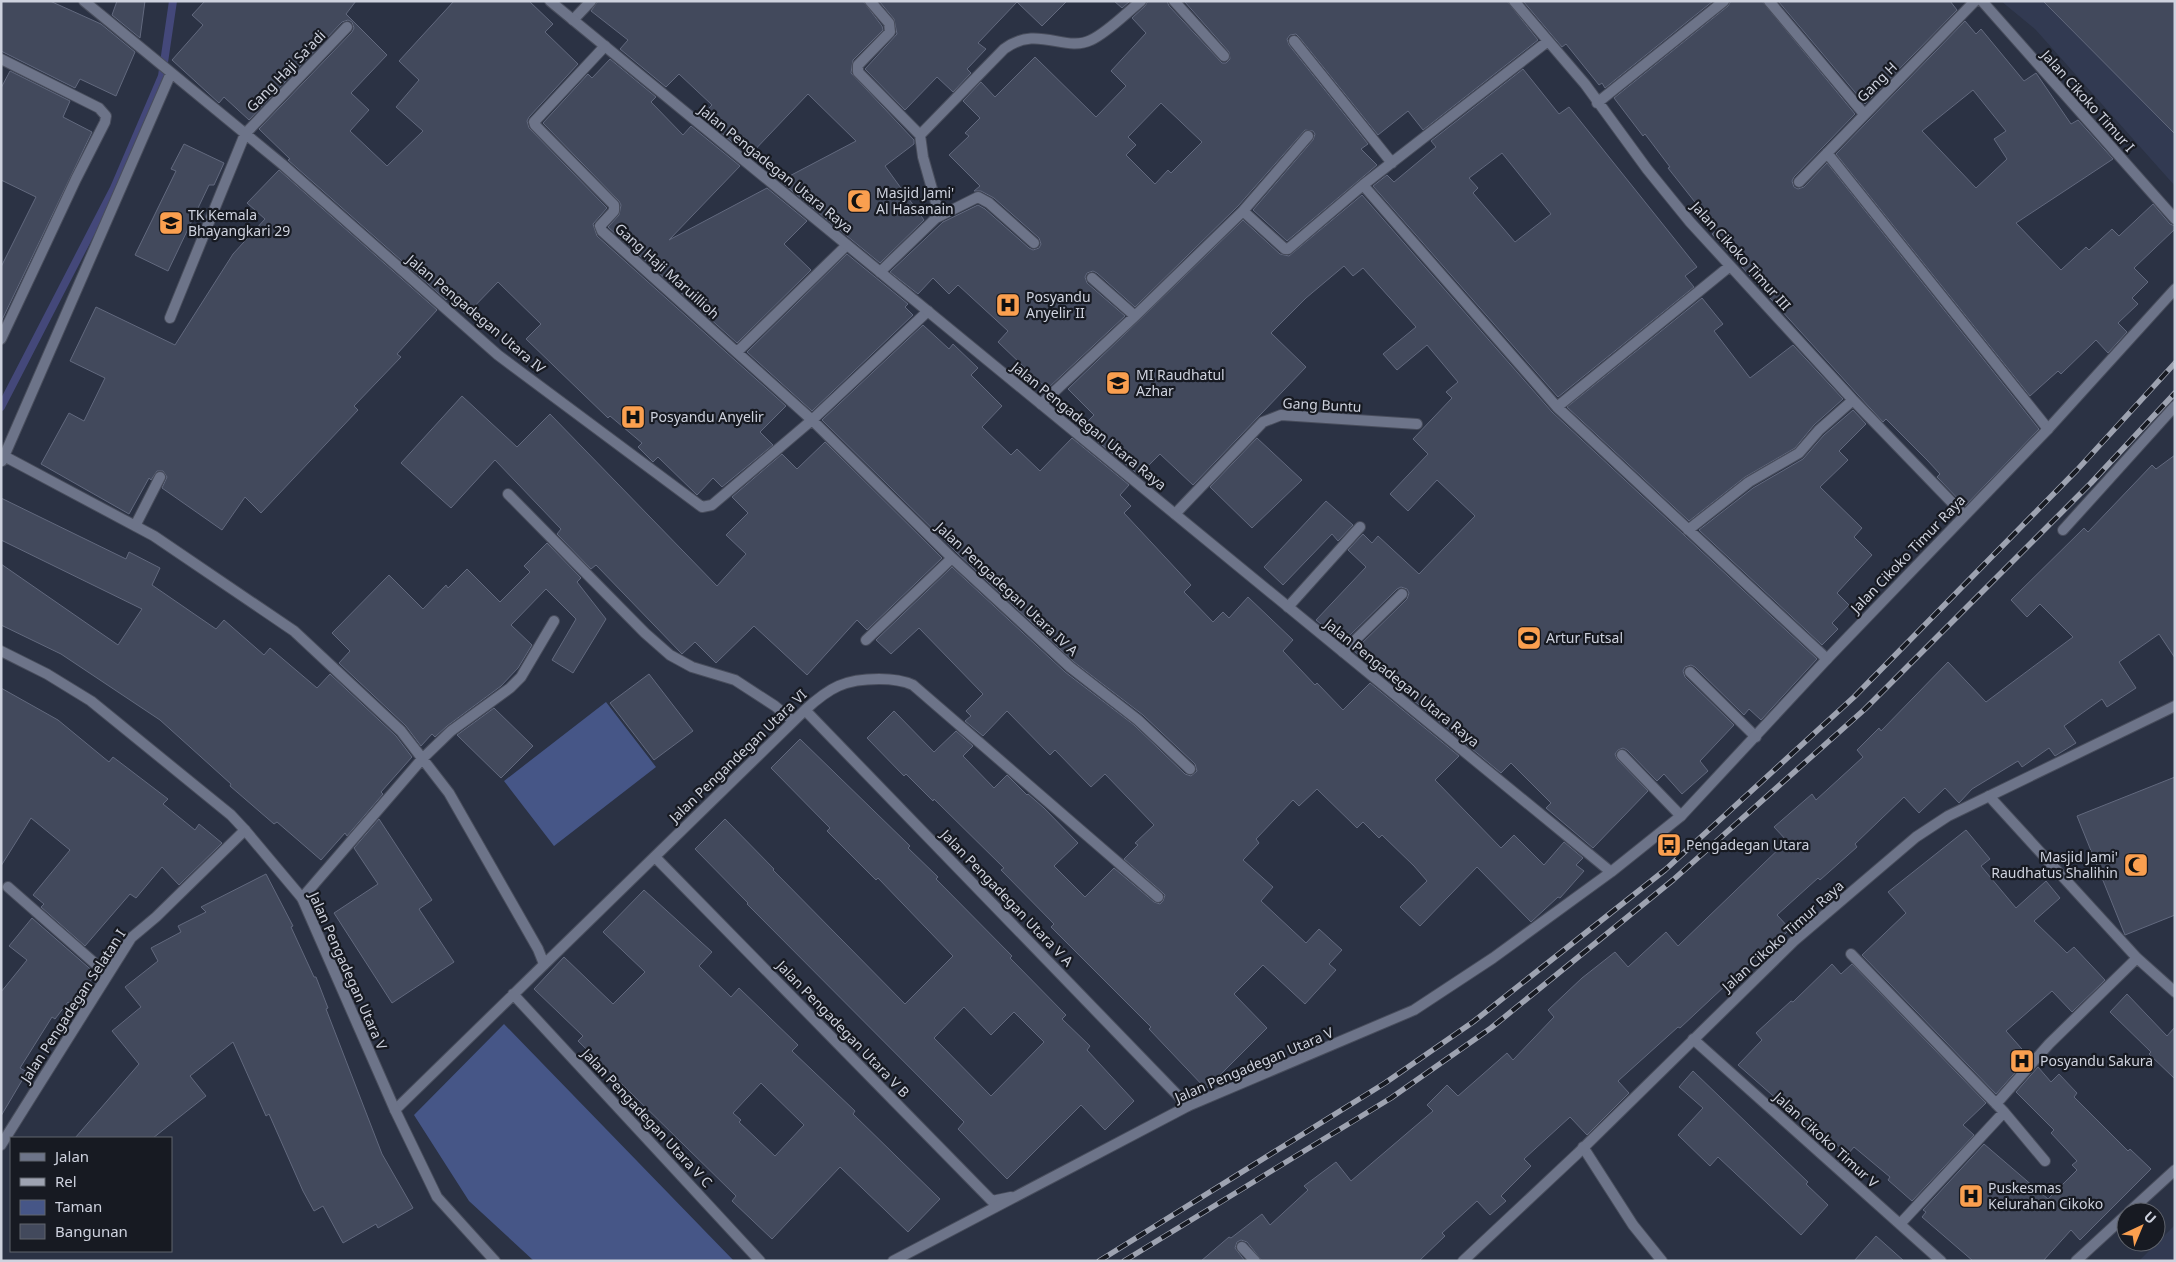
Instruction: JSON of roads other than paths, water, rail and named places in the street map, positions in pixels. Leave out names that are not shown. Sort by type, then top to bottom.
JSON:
[{"type":"street","name":"Jalan Pengadegan Utara IV","points":[[84,1],[282,164],[498,355],[702,507],[712,506],[812,420],[928,311]]},
{"type":"street","name":"Jalan Pengadegan Utara Raya","points":[[550,1],[1611,872]]},
{"type":"street","points":[[573,20],[591,1]]},
{"type":"street","points":[[870,1],[889,23],[890,32],[858,65],[858,72],[920,135],[923,157],[938,210],[936,218]]},
{"type":"street","points":[[920,135],[1014,41],[1035,38],[1079,43],[1091,41],[1141,1]]},
{"type":"street","points":[[1174,1],[1224,56]]},
{"type":"street","name":"Jalan Cikoko Timur III","points":[[1514,1],[1584,84],[1690,222],[1853,400],[1964,515]]},
{"type":"street","points":[[1597,103],[1724,1]]},
{"type":"street","points":[[1769,1],[1864,114]]},
{"type":"street","name":"Gang H","points":[[1799,182],[1975,1]]},
{"type":"street","name":"Jalan Cikoko Timur I","points":[[1982,1],[2175,219]]},
{"type":"street","name":"Gang Haji Sa'adi","points":[[245,134],[347,27]]},
{"type":"street","points":[[1294,41],[1392,163]]},
{"type":"street","points":[[1243,211],[1284,249],[1288,249],[1363,185],[1548,41]]},
{"type":"street","name":"Gang Haji Maruillioh","points":[[605,46],[536,119],[536,126],[614,204],[614,211],[600,226],[602,231],[812,420]]},
{"type":"street","points":[[1,59],[99,108],[106,116],[105,122],[76,179],[1,339]]},
{"type":"street","points":[[168,71],[3,459],[154,536],[294,631],[401,730],[449,793],[538,949],[544,964]]},
{"type":"street","points":[[170,318],[245,134]]},
{"type":"street","points":[[1041,404],[1243,211],[1308,136]]},
{"type":"street","points":[[1828,153],[2048,429]]},
{"type":"street","points":[[1363,185],[1557,407],[1827,659]]},
{"type":"street","points":[[880,272],[936,218],[978,197],[989,203],[1034,244]]},
{"type":"street","points":[[737,352],[848,245]]},
{"type":"street","points":[[1557,407],[1730,266]]},
{"type":"street","points":[[1092,278],[1135,316]]},
{"type":"street","name":"Jalan Cikoko Timur Raya","points":[[1611,872],[1681,816],[1827,659],[2048,429],[2175,288]]},
{"type":"street","points":[[1688,530],[1749,482],[1799,453],[1819,430],[1853,400]]},
{"type":"street","points":[[2063,530],[2175,406]]},
{"type":"street","name":"Gang Buntu","points":[[1175,514],[1263,422],[1272,417],[1281,415],[1417,424]]},
{"type":"street","name":"Jalan Pengadegan Utara IV A","points":[[812,420],[952,558],[1070,667],[1138,720],[1190,769]]},
{"type":"street","points":[[135,526],[160,477]]},
{"type":"street","points":[[508,494],[645,633],[670,655],[692,666],[735,680],[775,706],[793,721]]},
{"type":"street","points":[[1288,607],[1360,527]]},
{"type":"street","points":[[866,640],[952,558]]},
{"type":"street","points":[[1343,652],[1402,594]]},
{"type":"street","points":[[302,898],[422,759],[452,731],[510,688],[520,677],[554,620]]},
{"type":"street","name":"Jalan Pengadegan Utara V","points":[[1,652],[47,674],[91,701],[231,815],[302,898],[395,1110],[438,1197],[495,1261]]},
{"type":"street","points":[[1690,672],[1756,737]]},
{"type":"street","name":"Jalan Pengandegan Utara VI","points":[[395,1110],[793,721],[823,693],[846,682],[892,679],[903,680],[913,685],[1158,896]]},
{"type":"street","name":"Jalan Cikoko Timur Raya","points":[[1463,1261],[1794,941],[1916,837],[1948,816],[2175,706]]},
{"type":"street","name":"Jalan Pengadegan Utara V A","points":[[805,710],[1188,1106]]},
{"type":"street","points":[[1622,755],[1681,816]]},
{"type":"street","points":[[1989,796],[2137,958],[2175,992]]},
{"type":"street","name":"Jalan Pengadegan Selatan I","points":[[1,1145],[131,938],[156,918],[245,830]]},
{"type":"street","name":"Jalan Pengadegan Utara V B","points":[[655,857],[992,1201],[1018,1195]]},
{"type":"street","name":"Jalan Pengadegan Utara V","points":[[893,1261],[1188,1106],[1414,1010],[1493,958],[1611,872]]},
{"type":"street","points":[[8,887],[107,974]]},
{"type":"street","points":[[1850,954],[2004,1112],[2045,1161]]},
{"type":"street","points":[[1996,1104],[2049,1044],[2137,958]]},
{"type":"street","name":"Jalan Pengadegan Utara V C","points":[[513,994],[760,1261]]},
{"type":"street","name":"Jalan Cikoko Timur V","points":[[1693,1039],[1941,1261]]},
{"type":"street","points":[[1900,1224],[2004,1112]]},
{"type":"street","points":[[1583,1147],[1633,1225],[1662,1261]]},
{"type":"street","points":[[2140,1202],[2175,1170]]},
{"type":"street","points":[[2076,1261],[2116,1224]]},
{"type":"street","points":[[1242,1247],[1255,1261]]},
{"type":"waterway","points":[[1,407],[114,188],[162,76],[173,1]]},
{"type":"railway","points":[[1099,1261],[1385,1083],[1473,1022],[1665,870],[1854,697],[2077,470],[2175,363]]},
{"type":"railway","points":[[1124,1261],[1391,1098],[1491,1028],[1673,880],[1865,709],[2091,483],[2175,393]]},
{"type":"place","name":"Masjid Jami' Al Hasanain","points":[[859,201]]},
{"type":"place","name":"TK Kemala Bhayangkari 29","points":[[171,223]]},
{"type":"place","name":"Posyandu Anyelir II","points":[[1008,305]]},
{"type":"place","name":"MI Raudhatul Azhar","points":[[1118,383]]},
{"type":"place","name":"Posyandu Anyelir","points":[[633,417]]},
{"type":"place","name":"Artur Futsal","points":[[1529,638]]},
{"type":"place","name":"Pengadegan Utara","points":[[1669,845]]},
{"type":"place","name":"Masjid Jami' Raudhatus Shalihin","points":[[2136,865]]},
{"type":"place","name":"Posyandu Sakura","points":[[2022,1061]]},
{"type":"place","name":"Puskesmas Kelurahan Cikoko","points":[[1971,1196]]}]
